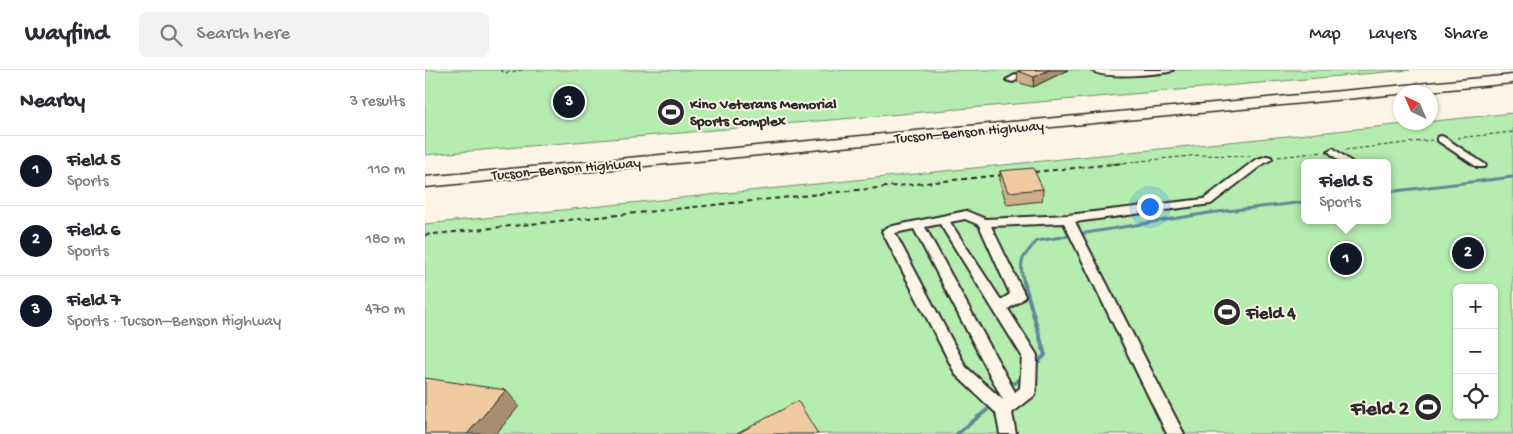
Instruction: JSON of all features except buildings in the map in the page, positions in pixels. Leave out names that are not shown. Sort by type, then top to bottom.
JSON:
[{"type":"highway","name":"Tucson–Benson Highway","points":[[425,181],[1513,79]]},
{"type":"highway","points":[[1438,93],[1513,86]]},
{"type":"highway","name":"Tucson–Benson Highway","points":[[425,191],[1393,98]]},
{"type":"street","points":[[1010,80],[1031,70]]},
{"type":"street","points":[[1095,70],[1121,73],[1169,70]]},
{"type":"street","points":[[1441,139],[1481,165]]},
{"type":"street","points":[[1333,151],[1343,159]]},
{"type":"street","points":[[1008,406],[961,371],[888,231],[966,215],[984,223],[1073,229],[1207,202],[1259,162],[1267,159]]},
{"type":"street","points":[[943,220],[1030,356],[1028,391],[1008,406]]},
{"type":"street","points":[[984,223],[1018,296],[1000,307]]},
{"type":"street","points":[[918,225],[1008,406],[1008,434]]},
{"type":"street","points":[[1073,229],[1176,434]]},
{"type":"path","points":[[500,70],[505,73],[522,70]]},
{"type":"path","points":[[1034,172],[1200,155],[1251,156],[1267,159],[1513,132]]},
{"type":"path","points":[[425,235],[1005,175]]},
{"type":"green space","name":"Kino Veterans Memorial Sports Complex","points":[[425,70],[1410,70],[425,155]]},
{"type":"green space","points":[[1513,113],[1513,434],[425,434],[425,224],[1393,125],[1393,130],[1438,130],[1438,121]]},
{"type":"waterway","points":[[1391,192],[1513,177]]},
{"type":"waterway","points":[[1024,283],[1021,269],[1023,260],[1037,241],[1209,213],[1301,202]]},
{"type":"waterway","points":[[1024,282],[1045,355],[1039,361]]},
{"type":"waterway","points":[[1015,383],[1018,380]]},
{"type":"waterway","points":[[957,434],[987,410]]},
{"type":"place","name":"Field 7","points":[[569,102]]},
{"type":"place","name":"Kino Veterans Memorial Sports Complex","points":[[671,112]]},
{"type":"place","name":"Field 6","points":[[1468,253]]},
{"type":"place","name":"Field 5","points":[[1346,259]]},
{"type":"place","name":"Field 4","points":[[1227,312]]},
{"type":"place","name":"Field 2","points":[[1428,407]]}]
